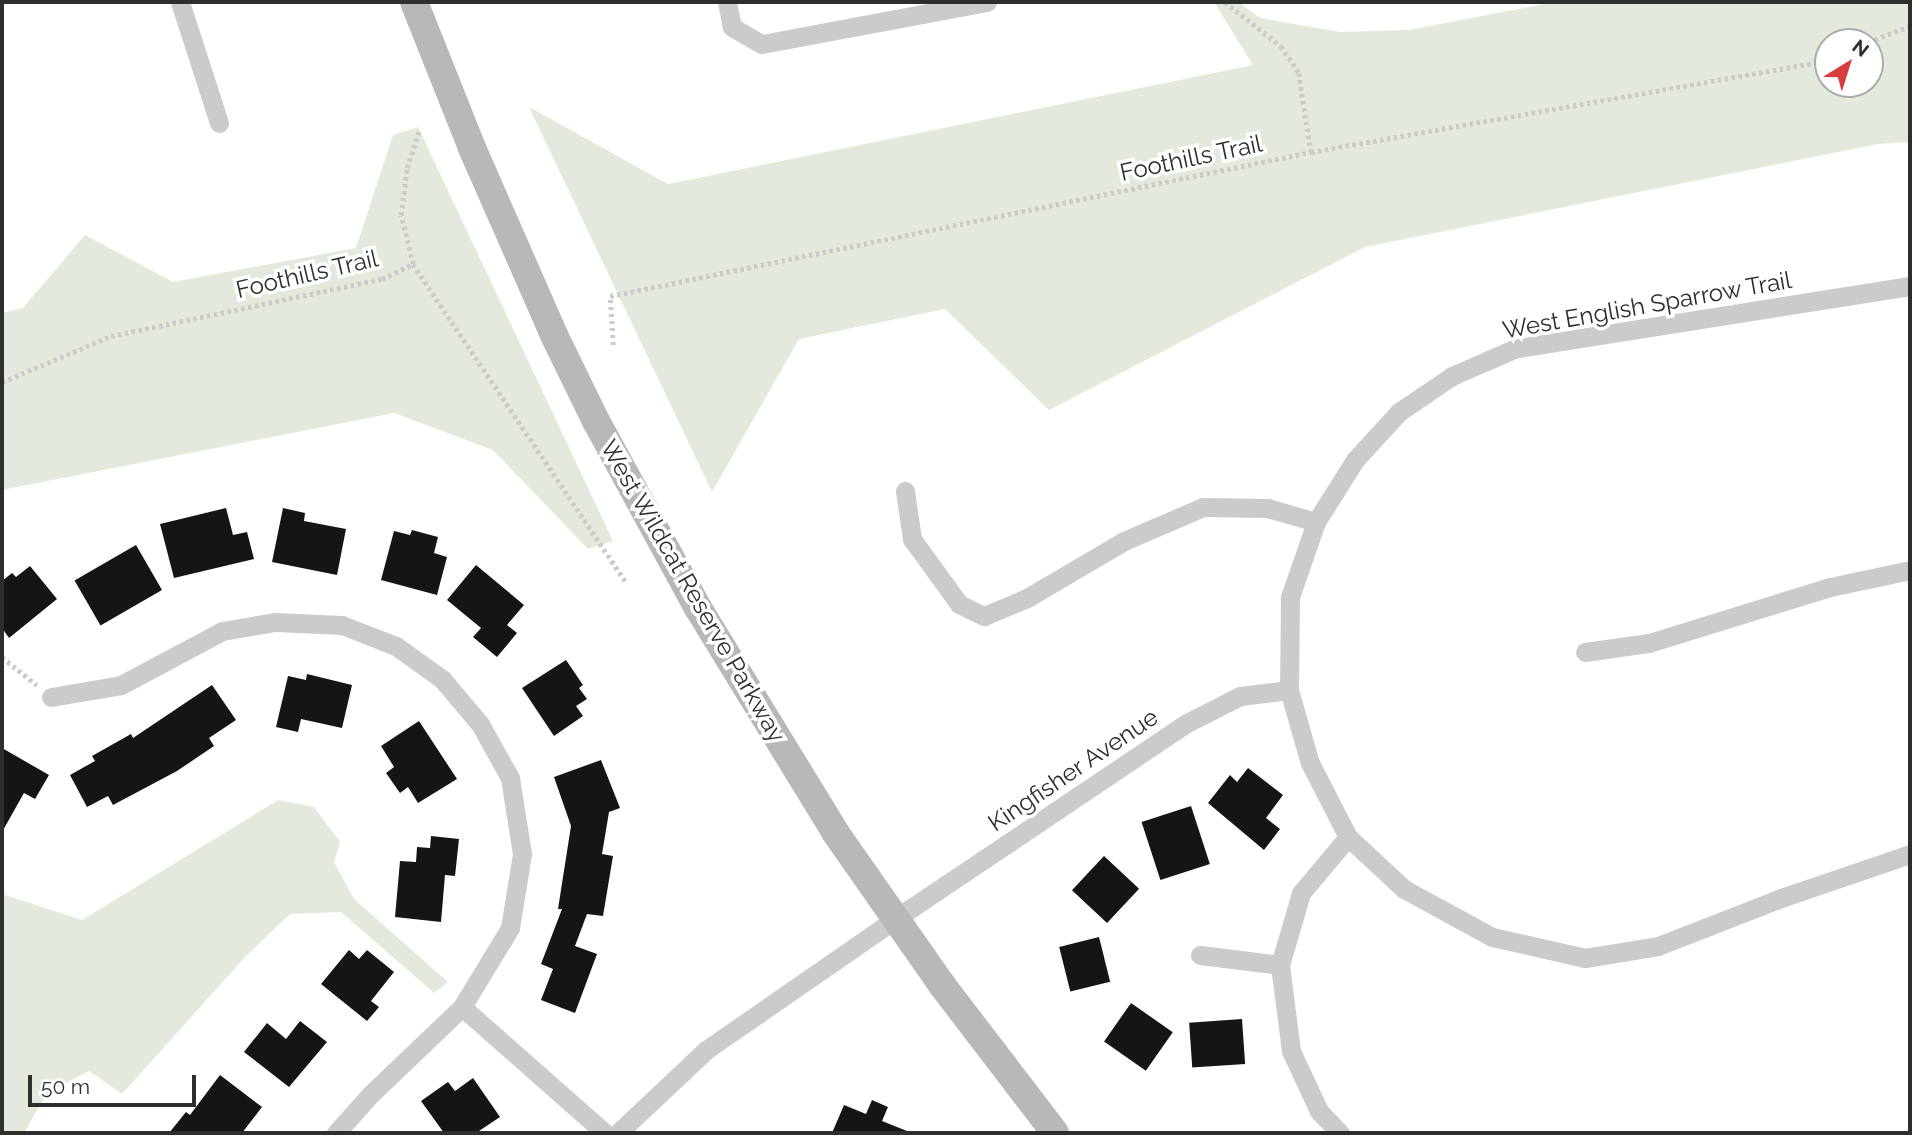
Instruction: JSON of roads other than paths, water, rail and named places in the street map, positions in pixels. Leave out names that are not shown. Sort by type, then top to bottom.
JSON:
[{"type":"main road","name":"West Wildcat Reserve Parkway","points":[[414,2],[520,260],[602,432],[698,608],[765,722],[895,919],[1055,1133]]},
{"type":"street","points":[[180,2],[219,123]]},
{"type":"street","points":[[727,2],[732,27],[762,44],[987,2]]},
{"type":"street","name":"West English Sparrow Trail","points":[[1910,286],[1514,349],[1452,376],[1399,412],[1355,460],[1316,522],[1290,597],[1289,690],[1310,763],[1348,837],[1405,889],[1492,937],[1585,958],[1658,946],[1781,898],[1910,854]]},
{"type":"street","points":[[905,491],[912,539],[959,604],[984,617],[1027,598],[1124,541],[1203,507],[1266,508],[1316,522]]},
{"type":"street","points":[[1585,652],[1649,643],[1830,587],[1910,570]]},
{"type":"street","points":[[51,697],[121,685],[222,631],[275,622],[342,625],[396,646],[442,679],[480,724],[510,778],[522,854],[510,928],[462,1007],[369,1096],[336,1133]]},
{"type":"street","name":"Kingfisher Avenue","points":[[618,1133],[706,1050],[1187,723],[1240,696],[1289,690]]},
{"type":"street","points":[[1340,1133],[1319,1111],[1291,1051],[1280,965],[1301,892],[1348,837]]},
{"type":"street","points":[[1200,955],[1280,965]]},
{"type":"street","points":[[462,1007],[605,1133]]}]
